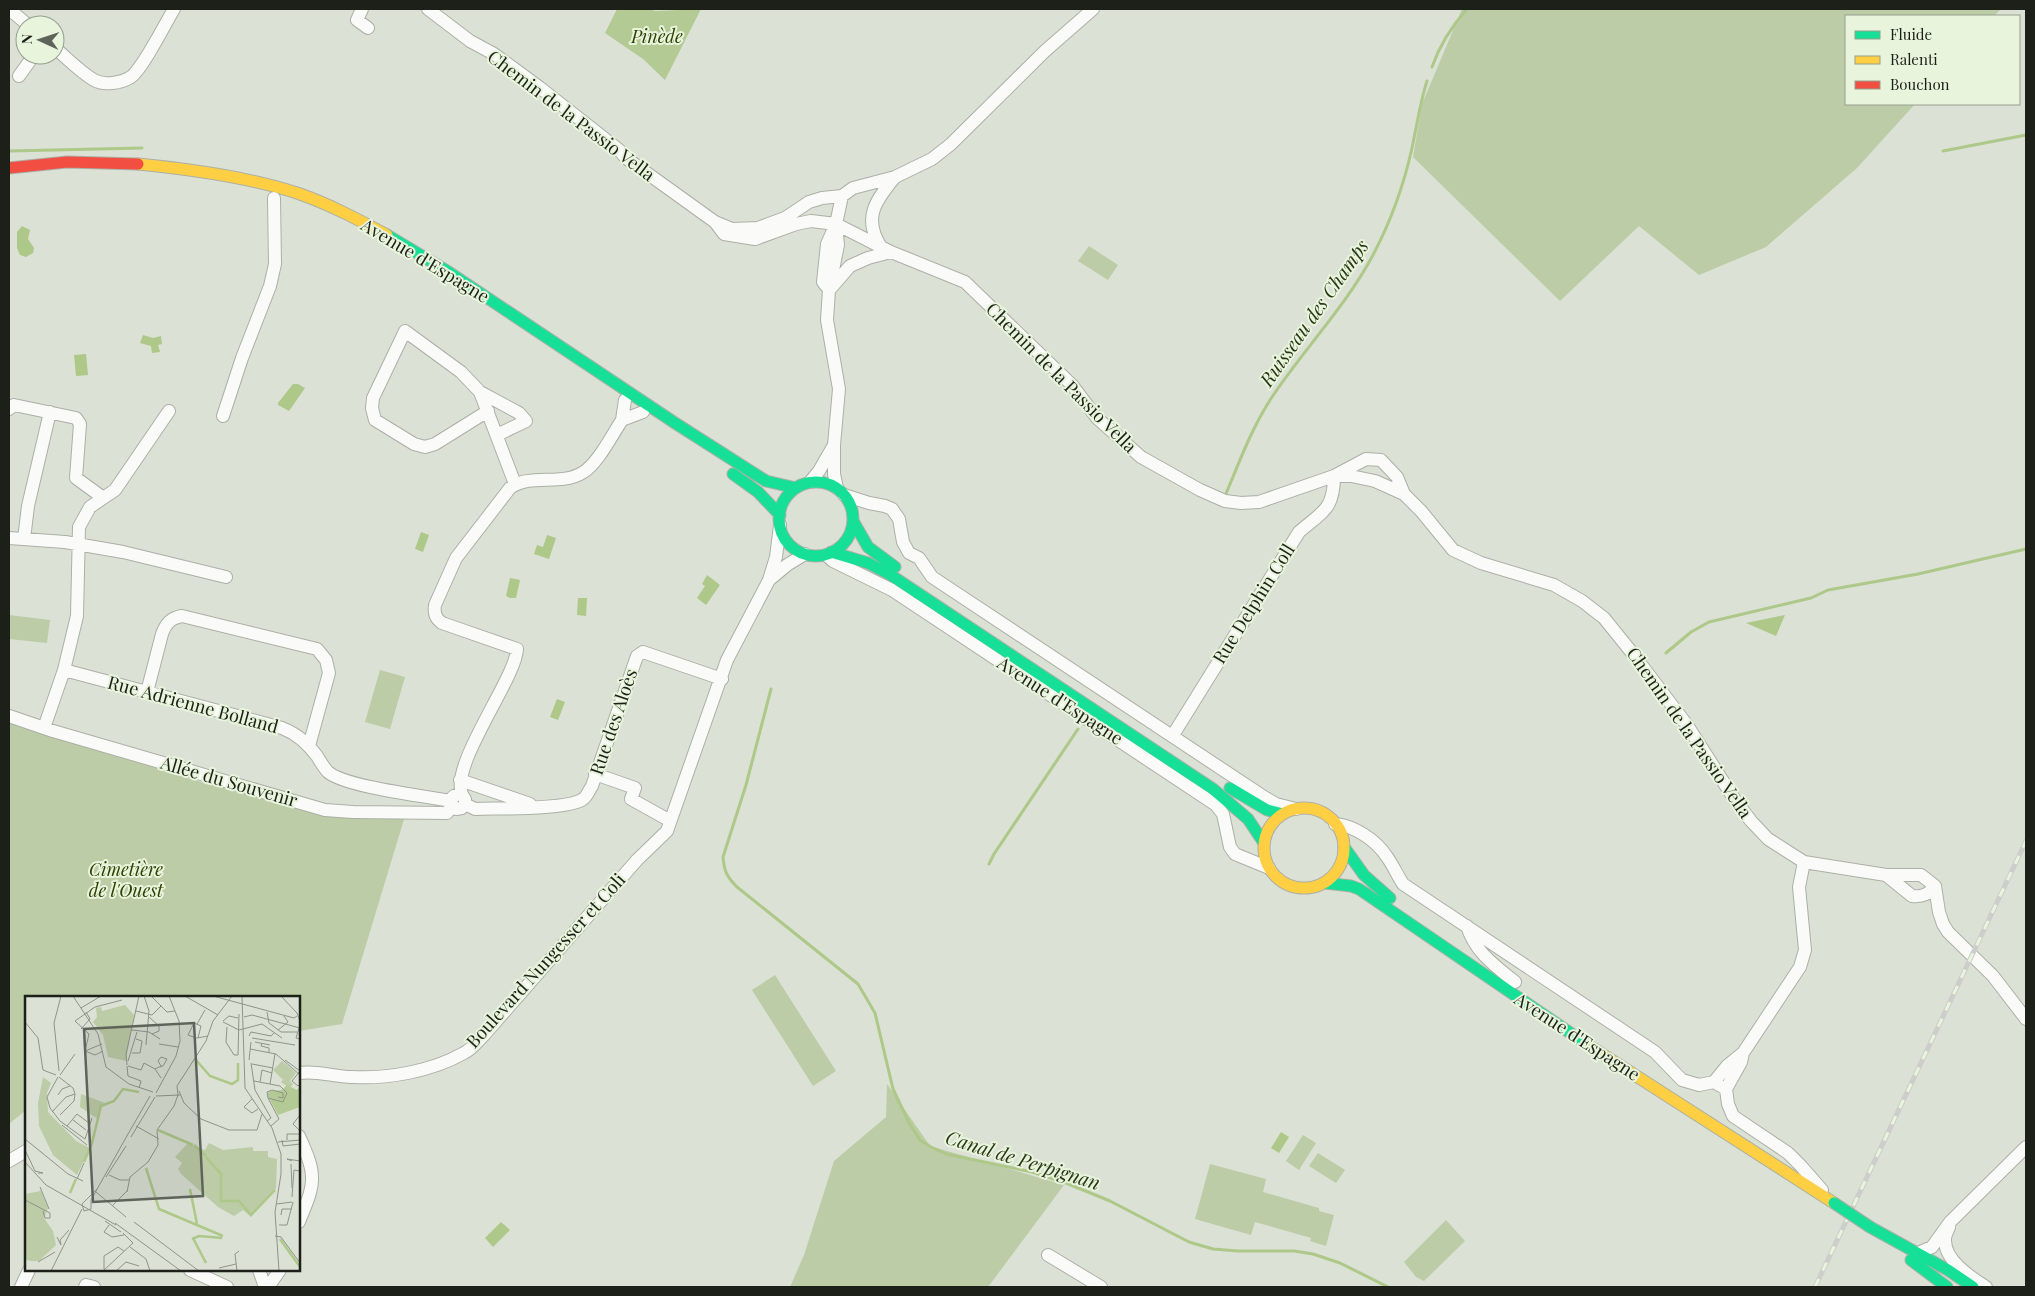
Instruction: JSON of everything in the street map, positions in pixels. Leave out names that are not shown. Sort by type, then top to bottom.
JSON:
[{"type":"main road","name":"Avenue d'Espagne","points":[[9,168],[59,162],[163,166],[256,183],[308,197],[376,228],[441,267],[766,481],[796,488]]},
{"type":"main road","name":"Avenue d'Espagne","points":[[9,175],[63,171],[135,172],[203,181],[297,205],[364,234],[425,266],[605,385],[680,439],[744,481],[758,492],[780,520]]},
{"type":"main road","points":[[810,482],[828,484],[841,491],[849,501],[853,519],[846,540],[828,553],[805,554],[788,543],[780,520],[785,499],[796,488],[810,482]]},
{"type":"main road","name":"Avenue d'Espagne","points":[[853,519],[868,546],[881,558],[1247,800],[1267,810],[1283,814]]},
{"type":"main road","name":"Avenue d'Espagne","points":[[828,553],[868,563],[889,574],[1213,789],[1240,809],[1253,822],[1264,843]]},
{"type":"main road","points":[[1296,809],[1314,810],[1324,814],[1335,824],[1343,844],[1338,868],[1325,883],[1307,888],[1295,887],[1277,878],[1269,868],[1265,856],[1264,843],[1268,829],[1283,814],[1296,809]]},
{"type":"main road","name":"Avenue d'Espagne","points":[[1343,844],[1359,870],[1377,888],[1640,1067],[1789,1164],[1828,1197]]},
{"type":"main road","name":"Avenue d'Espagne","points":[[1325,883],[1346,885],[1359,889],[1500,986],[1648,1084],[1828,1197],[1876,1230],[1948,1270],[1973,1287]]},
{"type":"main road","name":"Avenue d'Espagne","points":[[1876,1230],[1947,1287]]},
{"type":"street","points":[[65,56],[94,80],[106,84],[131,77],[139,68],[174,9]]},
{"type":"street","points":[[362,9],[356,20],[368,28]]},
{"type":"street","name":"Chemin de la Passio Vella","points":[[428,9],[470,41],[494,54],[538,86],[620,150],[626,158],[715,222],[732,229],[758,228],[785,218],[809,202],[822,198],[842,196],[853,188],[896,177],[932,159],[951,144],[1045,51],[1093,9]]},
{"type":"street","points":[[18,76],[26,65]]},
{"type":"street","points":[[841,491],[834,444],[839,389],[827,320],[829,290],[850,266],[886,250],[873,234],[872,215],[880,195],[896,177]]},
{"type":"street","points":[[829,290],[823,282],[827,244],[836,224],[842,196]]},
{"type":"street","points":[[223,416],[242,358],[270,286],[275,264],[274,198]]},
{"type":"street","name":"Chemin de la Passio Vella","points":[[715,222],[724,234],[755,239],[796,224],[811,221],[836,224],[886,250],[965,282],[1072,385],[1097,418],[1111,432],[1141,457],[1200,490],[1232,503],[1259,502],[1334,476],[1351,476],[1375,481],[1404,494],[1421,511],[1453,550],[1482,563],[1554,585],[1576,597],[1604,618],[1634,654],[1687,725],[1751,822],[1768,839],[1804,862],[1886,874],[1921,875],[1935,886]]},
{"type":"street","points":[[488,412],[436,444],[425,447],[414,444],[375,420],[372,408],[373,398],[405,331],[461,372],[480,392],[519,413],[526,421],[498,435]]},
{"type":"street","points":[[480,392],[498,435],[515,484]]},
{"type":"street","points":[[457,801],[460,780],[482,722],[512,668],[517,649],[442,623],[434,613],[435,604],[456,558],[510,488],[515,484],[568,478],[582,473],[594,461],[622,420],[625,400]]},
{"type":"street","points":[[9,409],[14,405],[76,418],[80,424],[76,478],[102,497]]},
{"type":"street","points":[[44,728],[64,670],[77,616],[79,527],[90,507],[102,497],[115,490],[169,411]]},
{"type":"street","points":[[24,539],[28,506],[50,412]]},
{"type":"street","points":[[622,420],[643,412]]},
{"type":"street","points":[[810,482],[819,471],[834,444]]},
{"type":"street","points":[[1334,476],[1366,459],[1381,460],[1397,477],[1404,494]]},
{"type":"street","name":"Rue Delphin Coll","points":[[1173,735],[1299,532],[1328,506],[1334,494],[1334,476]]},
{"type":"street","name":"Avenue d'Espagne","points":[[841,491],[869,503],[892,509],[900,519],[903,542],[909,553],[919,558],[932,577],[1021,638],[1173,735],[1264,797],[1276,804],[1296,809]]},
{"type":"street","points":[[853,519],[869,503]]},
{"type":"street","name":"Boulevard Nungesser et Coli","points":[[300,1073],[311,1071],[352,1077],[392,1076],[440,1064],[466,1052],[484,1035],[642,854],[668,831],[727,660],[770,580],[776,557],[780,520]]},
{"type":"street","points":[[9,538],[65,542],[123,552],[226,577]]},
{"type":"street","name":"Avenue d'Espagne","points":[[828,553],[833,561],[896,593],[1216,805],[1223,814],[1230,847],[1236,854],[1269,868]]},
{"type":"street","name":"Boulevard Nungesser et Coli","points":[[770,580],[787,565],[805,554]]},
{"type":"street","points":[[147,692],[162,634],[166,625],[173,618],[182,616],[317,649],[326,660],[329,673],[309,746]]},
{"type":"street","name":"Rue des Aloès","points":[[457,801],[475,808],[555,807],[573,804],[585,799],[637,656],[643,652],[722,679]]},
{"type":"street","name":"Rue Adrienne Bolland","points":[[64,670],[282,728],[298,735],[328,771],[353,783],[457,801]]},
{"type":"street","name":"Allée du Souvenir","points":[[9,716],[44,728],[325,810],[447,813],[457,801]]},
{"type":"street","points":[[595,774],[635,788],[631,799],[665,818]]},
{"type":"street","name":"Rue des Aloès","points":[[460,780],[537,806]]},
{"type":"street","name":"Boulevard Nungesser et Coli","points":[[642,854],[665,818],[678,802]]},
{"type":"street","name":"Avenue d'Espagne","points":[[1335,824],[1359,831],[1388,857],[1403,884],[1655,1052],[1682,1080],[1699,1084],[1714,1082],[1726,1089],[1728,1104],[1733,1116],[1788,1153],[1828,1197]]},
{"type":"street","points":[[1343,844],[1358,839],[1376,845]]},
{"type":"street","points":[[1714,1082],[1730,1062],[1742,1053],[1800,967],[1805,950],[1799,886],[1804,862]]},
{"type":"street","points":[[1886,874],[1912,896],[1925,895],[1935,886]]},
{"type":"street","points":[[1935,886],[1943,924],[1948,932],[1993,976],[2026,1019]]},
{"type":"street","points":[[1467,926],[1472,940],[1479,950],[1490,962],[1515,982]]},
{"type":"street","points":[[1726,1089],[1741,1062],[1742,1053]]},
{"type":"street","points":[[300,1139],[312,1176],[310,1192],[300,1219]]},
{"type":"street","points":[[1918,1253],[1932,1247],[1950,1222],[2026,1147]]},
{"type":"street","points":[[9,1161],[25,1151]]},
{"type":"street","points":[[1950,1222],[1944,1239],[1949,1255],[1969,1275],[1986,1287]]},
{"type":"street","points":[[1048,1255],[1101,1287]]},
{"type":"street","points":[[21,1287],[29,1271]]},
{"type":"street","points":[[192,1271],[227,1287]]},
{"type":"street","points":[[259,1271],[267,1287],[279,1271]]},
{"type":"street","points":[[85,1287],[86,1285],[94,1287]]},
{"type":"green space","name":"Pinède","points":[[617,9],[650,9],[655,11],[701,9],[665,80],[643,59],[605,33]]},
{"type":"green space","points":[[1462,9],[2001,9],[1995,15],[1845,15],[1845,105],[1914,105],[1857,168],[1766,247],[1699,275],[1639,226],[1560,301],[1413,157],[1422,104]]},
{"type":"green space","points":[[1089,246],[1118,265],[1108,280],[1078,261]]},
{"type":"green space","points":[[9,615],[50,620],[47,643],[9,639]]},
{"type":"green space","points":[[380,670],[405,677],[390,729],[365,722]]},
{"type":"green space","name":"Cimetière de l'Ouest","points":[[9,721],[197,781],[324,814],[405,816],[342,1024],[300,1031],[300,996],[25,996],[25,1111],[9,1124]]},
{"type":"green space","points":[[775,975],[836,1071],[813,1086],[752,990]]},
{"type":"green space","points":[[887,1084],[930,1146],[1064,1185],[988,1287],[790,1287],[804,1255],[834,1161],[886,1117]]},
{"type":"green space","points":[[1303,1135],[1316,1143],[1299,1170],[1286,1161]]},
{"type":"green space","points":[[1318,1153],[1345,1170],[1336,1183],[1309,1166]]},
{"type":"green space","points":[[1210,1164],[1266,1179],[1263,1192],[1319,1208],[1319,1211],[1334,1215],[1326,1246],[1310,1241],[1311,1238],[1255,1222],[1251,1235],[1195,1219]]},
{"type":"green space","points":[[1446,1220],[1465,1241],[1424,1281],[1416,1277],[1404,1262]]},
{"type":"shaded area","points":[[22,226],[30,230],[28,239],[34,248],[33,253],[26,257],[20,255],[17,248],[17,232]]},
{"type":"shaded area","points":[[143,335],[153,338],[161,336],[162,344],[158,345],[160,352],[152,353],[151,346],[140,343]]},
{"type":"shaded area","points":[[86,354],[88,375],[76,376],[74,355]]},
{"type":"shaded area","points":[[293,384],[298,384],[305,388],[289,411],[278,405],[278,403]]},
{"type":"shaded area","points":[[421,532],[429,535],[423,552],[415,549]]},
{"type":"shaded area","points":[[547,535],[556,538],[549,559],[534,554],[537,545],[543,547]]},
{"type":"shaded area","points":[[707,575],[720,585],[706,605],[697,598],[705,586],[702,584]]},
{"type":"shaded area","points":[[510,578],[520,580],[516,598],[506,596]]},
{"type":"shaded area","points":[[578,598],[587,598],[586,616],[577,615]]},
{"type":"shaded area","points":[[1785,615],[1776,636],[1746,623]]},
{"type":"shaded area","points":[[557,699],[565,702],[558,720],[550,717]]},
{"type":"shaded area","points":[[1281,1132],[1289,1137],[1279,1153],[1271,1148]]},
{"type":"shaded area","points":[[501,1222],[510,1230],[493,1247],[485,1238]]},
{"type":"waterway","name":"Ruisseau des Champs","points":[[1432,67],[1446,36],[1467,9]]},
{"type":"waterway","name":"Ruisseau des Champs","points":[[1225,496],[1246,445],[1272,397],[1338,310],[1362,274],[1380,242],[1405,175],[1427,81]]},
{"type":"waterway","points":[[1943,151],[2026,135]]},
{"type":"waterway","points":[[9,151],[142,148]]},
{"type":"waterway","points":[[1666,653],[1691,632],[1709,622],[1811,598],[1828,590],[1918,574],[2026,549]]},
{"type":"waterway","name":"Canal de Perpignan","points":[[771,689],[746,785],[723,857],[725,870],[728,877],[737,887],[858,984],[875,1013],[893,1089],[909,1123],[920,1140],[946,1154],[1032,1172],[1066,1183],[1110,1201],[1189,1242],[1213,1249],[1294,1251],[1313,1254],[1340,1263],[1388,1287]]},
{"type":"waterway","name":"Ruisseau des Champs","points":[[989,864],[1078,729]]},
{"type":"railway","points":[[1815,1287],[2026,841]]},
{"type":"traffic: fast","points":[[387,235],[447,271],[675,423],[766,481],[796,488]]},
{"type":"traffic: fast","points":[[733,474],[758,492],[780,515]]},
{"type":"traffic: fast","points":[[816,482],[830,485],[842,493],[850,505],[853,519],[850,533],[842,545],[830,553],[816,556],[802,553],[790,545],[782,533],[779,519],[782,505],[790,493],[802,485],[816,482]]},
{"type":"traffic: fast","points":[[853,521],[868,547],[895,567]]},
{"type":"traffic: fast","points":[[831,552],[868,563],[889,574],[1213,789],[1248,819],[1264,843]]},
{"type":"traffic: fast","points":[[1230,788],[1267,810],[1283,814]]},
{"type":"traffic: fast","points":[[1344,847],[1364,875],[1390,898]]},
{"type":"traffic: fast","points":[[1325,883],[1351,886],[1359,889],[1588,1045]]},
{"type":"traffic: fast","points":[[1834,1203],[1870,1227]]},
{"type":"traffic: fast","points":[[1870,1227],[1948,1270],[1973,1287]]},
{"type":"traffic: fast","points":[[1911,1260],[1947,1287]]},
{"type":"traffic: slow","points":[[138,164],[220,175],[282,188],[323,203],[387,235]]},
{"type":"traffic: slow","points":[[1304,808],[1319,811],[1332,820],[1341,833],[1344,848],[1341,863],[1332,876],[1319,885],[1304,888],[1289,885],[1276,876],[1267,863],[1264,848],[1267,833],[1276,820],[1289,811],[1304,808]]},
{"type":"traffic: slow","points":[[1588,1045],[1834,1203]]},
{"type":"traffic: jam","points":[[9,168],[67,162],[138,164]]}]
